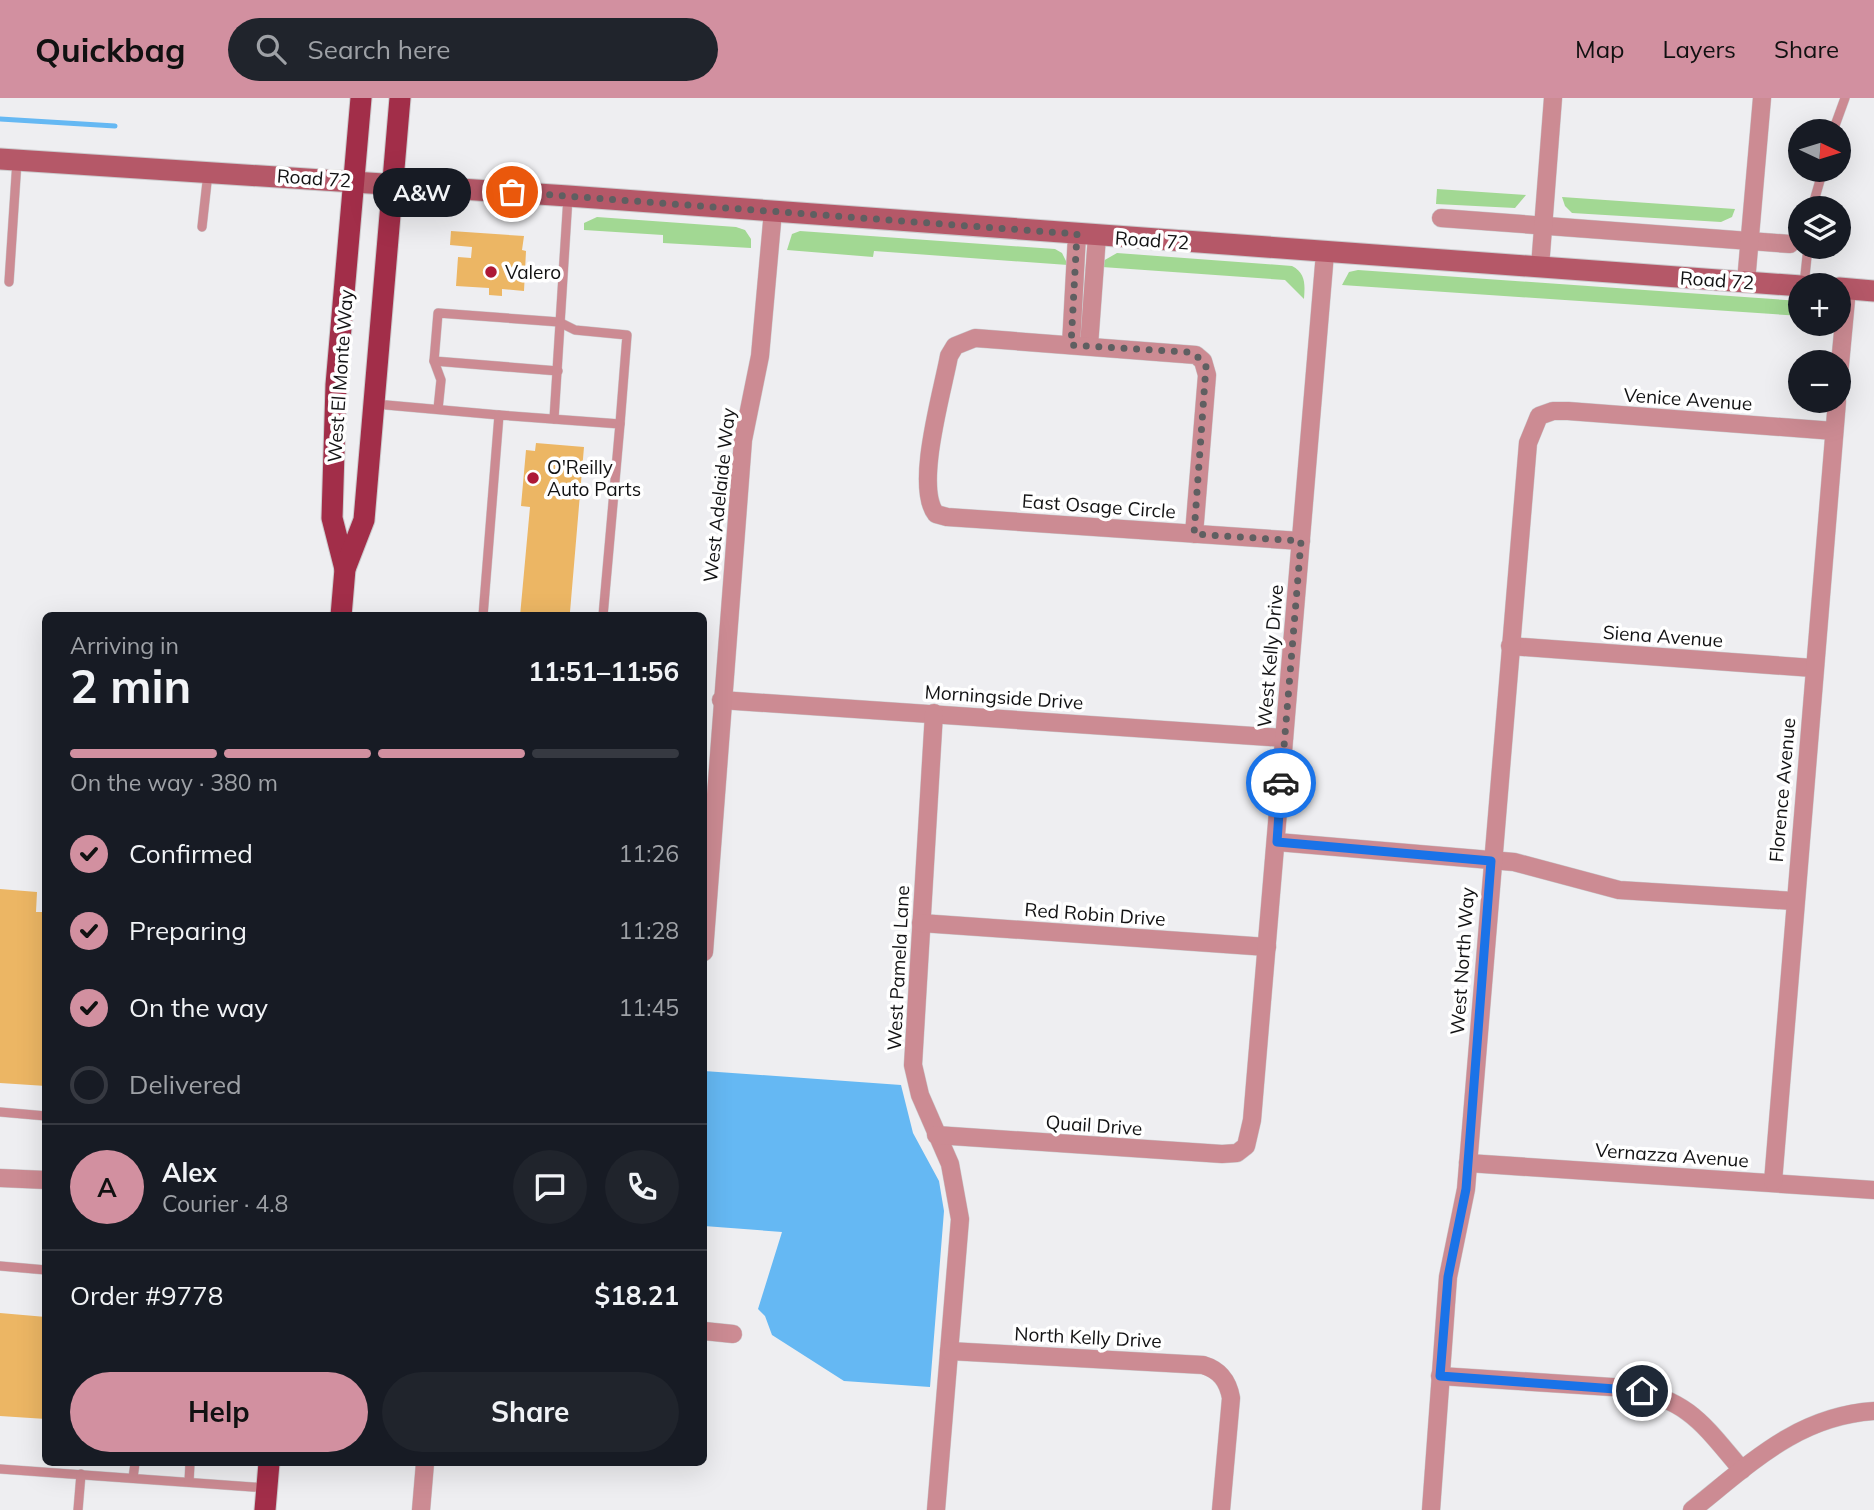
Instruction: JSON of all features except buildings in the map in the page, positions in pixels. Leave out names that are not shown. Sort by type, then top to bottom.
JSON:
[{"type":"main road","name":"West El Monte Way","points":[[345,569],[332,518],[336,385],[361,98]]},
{"type":"main road","name":"West El Monte Way","points":[[341,612],[345,569],[364,520],[400,98]]},
{"type":"main road","points":[[265,1510],[269,1466]]},
{"type":"street","points":[[1540,267],[1553,98]]},
{"type":"street","points":[[1746,282],[1762,98]]},
{"type":"street","name":"Road 72","points":[[8,159],[568,196],[1325,253],[1788,284]]},
{"type":"street","name":"West Adelaide Way","points":[[707,907],[743,440],[760,356],[773,211]]},
{"type":"street","points":[[1441,218],[1788,244]]},
{"type":"street","points":[[1087,235],[1071,345],[1188,352],[1203,360],[1207,375],[1194,534]]},
{"type":"street","points":[[1087,235],[1089,346]]},
{"type":"street","name":"West Kelly Drive","points":[[1246,1146],[1251,1135],[1277,842],[1325,253]]},
{"type":"street","points":[[1851,290],[1874,291]]},
{"type":"street","name":"East Osage Circle","points":[[1071,345],[975,338],[955,346],[949,356],[931,452],[928,497],[936,514],[1301,541]]},
{"type":"street","name":"Venice Avenue","points":[[1539,416],[1568,411],[1834,431]]},
{"type":"street","name":"Florence Avenue","points":[[1773,1182],[1836,413]]},
{"type":"street","name":"West North Way","points":[[1431,1510],[1448,1277],[1462,1212],[1468,1163],[1491,861],[1528,443],[1539,416]]},
{"type":"street","name":"Siena Avenue","points":[[1510,646],[1814,668]]},
{"type":"street","name":"Morningside Drive","points":[[721,700],[1284,738]]},
{"type":"street","name":"West Pamela Lane","points":[[934,713],[913,1065],[919,1096],[950,1164],[960,1219],[936,1510]]},
{"type":"street","points":[[1277,842],[1535,866],[1619,890],[1794,901]]},
{"type":"street","name":"Red Robin Drive","points":[[921,923],[1267,947]]},
{"type":"street","name":"Quail Drive","points":[[936,1135],[1222,1154],[1237,1153],[1246,1146]]},
{"type":"street","name":"Vernazza Avenue","points":[[1468,1163],[1874,1189]]},
{"type":"street","points":[[0,1178],[42,1180]]},
{"type":"street","points":[[707,1331],[733,1334]]},
{"type":"street","name":"North Kelly Drive","points":[[949,1350],[1203,1364],[1222,1375],[1231,1398],[1221,1510]]},
{"type":"street","points":[[1440,1376],[1627,1388],[1657,1394],[1679,1404],[1701,1421],[1742,1470]]},
{"type":"street","points":[[1692,1510],[1783,1440],[1823,1419],[1874,1411]]},
{"type":"street","points":[[421,1510],[425,1466]]},
{"type":"lane","points":[[1837,119],[1845,98]]},
{"type":"lane","points":[[8,159],[9,282]]},
{"type":"lane","points":[[202,227],[208,171]]},
{"type":"lane","points":[[554,419],[568,196]]},
{"type":"lane","points":[[438,409],[441,380],[434,361],[438,313],[559,322],[575,330],[627,335],[603,612]]},
{"type":"lane","points":[[434,361],[558,371]]},
{"type":"lane","points":[[375,404],[620,424]]},
{"type":"lane","points":[[482,612],[499,415]]},
{"type":"lane","points":[[0,1112],[42,1116]]},
{"type":"lane","points":[[0,1266],[42,1270]]},
{"type":"lane","points":[[133,1478],[135,1466]]},
{"type":"lane","points":[[189,1482],[190,1466]]},
{"type":"lane","points":[[0,1469],[267,1488]]},
{"type":"lane","points":[[78,1510],[81,1474]]},
{"type":"green space","points":[[1437,189],[1526,195],[1515,208],[1436,204]]},
{"type":"green space","points":[[1562,197],[1735,209],[1732,217],[1721,222],[1572,213],[1565,206]]},
{"type":"green space","points":[[597,217],[736,227],[745,230],[751,239],[751,248],[663,243],[663,235],[584,230],[584,223]]},
{"type":"green space","points":[[800,231],[1055,249],[1062,253],[1068,265],[874,251],[873,257],[787,250],[792,234]]},
{"type":"green space","points":[[1117,253],[1292,266],[1302,276],[1304,299],[1285,280],[1102,267],[1103,261]]},
{"type":"green space","points":[[1358,270],[1788,300],[1788,315],[1342,285],[1349,272]]},
{"type":"water","points":[[707,1071],[901,1085],[913,1133],[939,1181],[944,1211],[930,1387],[844,1381],[772,1335],[765,1316],[758,1309],[782,1232],[707,1226]]},
{"type":"waterway","points":[[0,119],[115,126]]},
{"type":"way so far","points":[[512,192],[1077,234],[1071,345],[1188,352],[1203,360],[1206,366],[1194,534],[1301,541],[1281,783]]},
{"type":"place","name":"A&W","points":[[512,192]]},
{"type":"place","name":"Valero","points":[[491,272]]},
{"type":"place","name":"O'Reilly Auto Parts","points":[[533,478]]},
{"type":"route","points":[[1281,783],[1277,842],[1491,861],[1466,1189],[1448,1277],[1440,1376],[1642,1391]]}]
